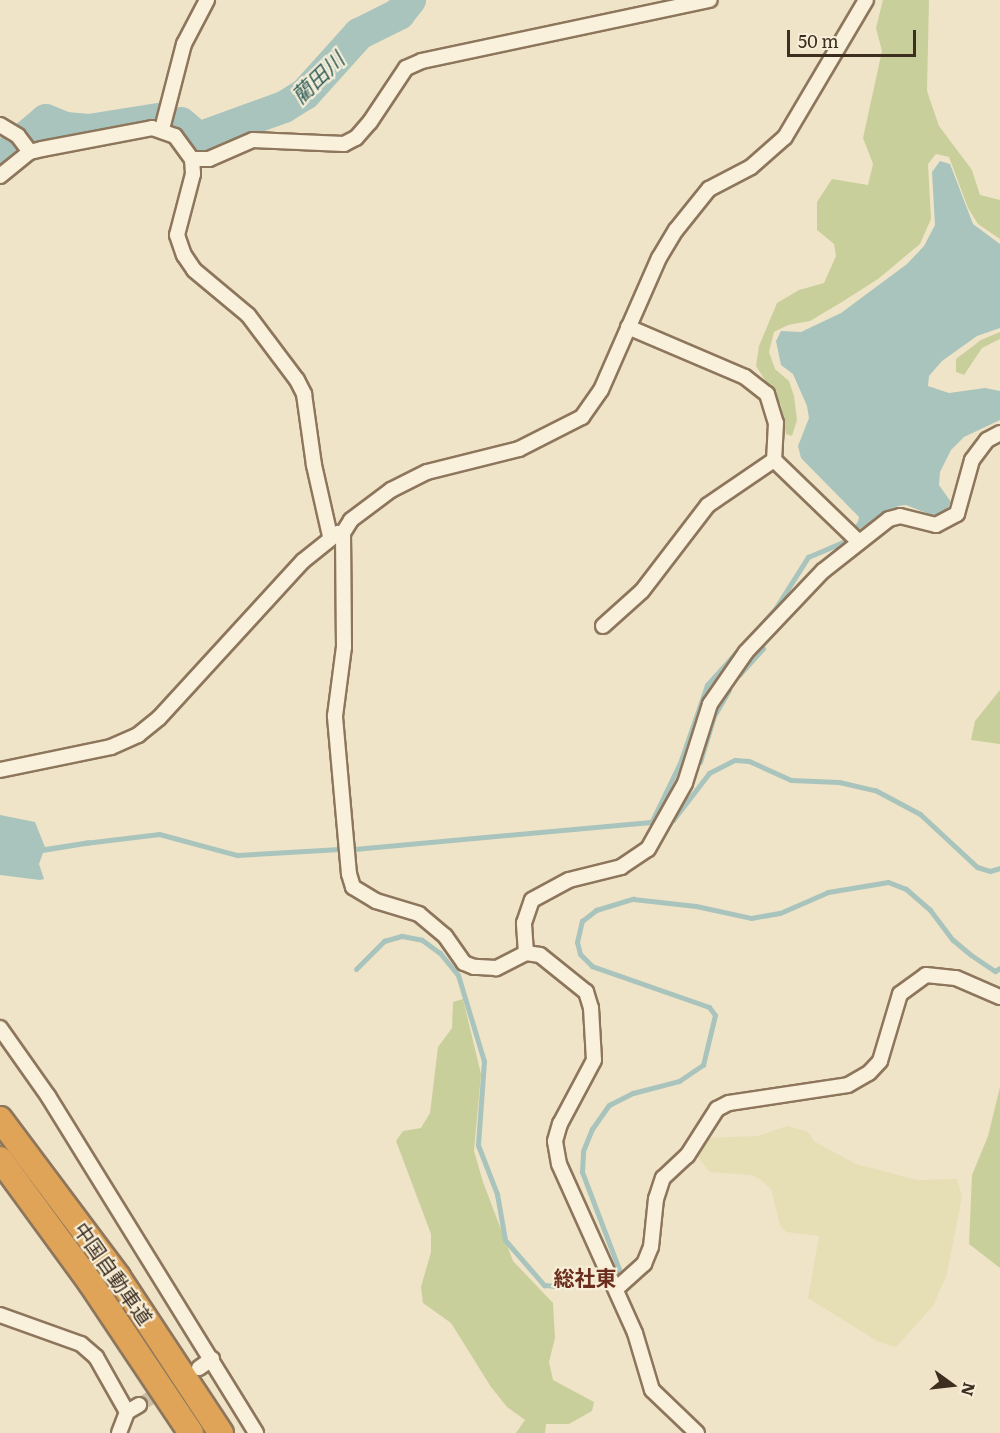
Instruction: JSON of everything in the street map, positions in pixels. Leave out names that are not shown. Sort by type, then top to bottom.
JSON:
[{"type":"highway","name":"中国自動車道","points":[[0,1119],[118,1277],[221,1433]]},
{"type":"highway","name":"中国自動車道","points":[[0,1159],[90,1282],[191,1433]]},
{"type":"street","points":[[162,129],[184,44],[207,0]]},
{"type":"street","points":[[192,159],[209,159],[253,140],[344,144],[356,138],[370,122],[406,69],[422,61],[710,0]]},
{"type":"street","points":[[0,770],[111,747],[138,735],[159,718],[351,520],[367,508],[427,471],[519,449],[582,417],[601,390],[628,327],[676,230],[710,189],[751,167],[785,137],[867,0]]},
{"type":"street","points":[[0,125],[25,145]]},
{"type":"street","points":[[0,176],[25,145],[162,129],[176,136],[192,159],[193,174],[177,235],[183,255],[194,270],[248,315],[297,380],[304,394],[314,465],[337,535],[346,617],[335,716],[349,874],[353,887],[376,901],[419,914],[445,936],[464,963],[474,967],[496,968],[526,953],[540,955],[578,982],[591,1008],[594,1060],[555,1141],[559,1164],[635,1333],[652,1390],[697,1433]]},
{"type":"street","points":[[628,327],[745,377],[767,393],[776,423],[774,460],[859,542]]},
{"type":"street","points":[[526,953],[524,922],[532,900],[569,880],[621,867],[648,849],[686,783],[704,719],[719,688],[746,652],[812,583],[859,542],[890,519],[900,516],[936,525],[947,523],[962,505],[965,475],[972,460],[987,440],[1000,433]]},
{"type":"street","points":[[603,626],[642,591],[708,505],[774,460]]},
{"type":"street","points":[[616,1288],[644,1264],[651,1247],[656,1198],[663,1178],[687,1156],[717,1109],[729,1103],[848,1085],[869,1073],[880,1061],[900,994],[926,975],[956,978],[1000,998]]},
{"type":"street","points":[[0,1028],[48,1096],[256,1433]]},
{"type":"street","points":[[0,1315],[81,1344],[96,1358],[133,1409],[119,1433]]},
{"type":"street","points":[[199,1368],[212,1359]]},
{"type":"shaded area","points":[[787,1126],[808,1132],[815,1142],[856,1164],[918,1180],[957,1179],[962,1196],[947,1274],[933,1306],[896,1347],[877,1341],[808,1298],[819,1236],[786,1232],[780,1225],[771,1189],[751,1175],[710,1172],[696,1155],[704,1138],[758,1136]]},
{"type":"green space","points":[[883,0],[929,0],[927,91],[939,126],[972,170],[980,195],[1000,200],[1000,239],[978,224],[968,208],[949,157],[936,154],[928,164],[931,219],[920,244],[878,279],[842,302],[810,321],[788,325],[774,332],[769,352],[775,369],[789,381],[794,396],[797,420],[792,436],[786,434],[781,405],[756,366],[759,346],[777,303],[799,290],[824,283],[836,256],[834,244],[817,230],[817,202],[832,179],[868,185],[873,164],[863,138],[882,51],[876,28]]},
{"type":"green space","points":[[1000,332],[1000,339],[982,348],[964,375],[956,372],[956,359],[981,340]]},
{"type":"green space","points":[[1000,690],[1000,744],[971,740],[975,721]]},
{"type":"green space","points":[[463,999],[481,1074],[474,1151],[483,1182],[513,1261],[553,1303],[555,1338],[549,1362],[553,1380],[594,1402],[592,1411],[569,1424],[546,1424],[545,1433],[516,1433],[525,1420],[507,1407],[491,1387],[451,1323],[423,1303],[421,1287],[431,1252],[431,1234],[396,1141],[403,1131],[421,1128],[430,1113],[438,1047],[452,1028],[453,1002]]},
{"type":"green space","points":[[1000,1087],[1000,1268],[969,1244],[972,1175],[988,1136]]},
{"type":"water","points":[[940,161],[950,164],[973,224],[1000,244],[1000,328],[977,336],[942,361],[929,376],[928,386],[949,393],[985,388],[1000,391],[1000,420],[964,437],[951,450],[940,472],[939,485],[951,502],[945,513],[934,516],[906,505],[898,506],[860,529],[857,526],[859,517],[801,458],[798,446],[809,418],[807,406],[793,374],[781,365],[776,341],[781,331],[801,332],[841,313],[907,264],[924,246],[935,225],[932,172]]},
{"type":"water","points":[[0,815],[35,822],[45,847],[90,840],[92,845],[43,853],[39,864],[44,879],[0,875]]},
{"type":"waterway","name":"藺田川","points":[[181,123],[198,138],[284,107],[305,94],[359,34],[399,14],[410,0]]},
{"type":"waterway","name":"藺田川","points":[[0,159],[46,120],[66,128],[89,130],[158,119]]},
{"type":"waterway","points":[[651,823],[680,763],[707,685],[775,609],[808,557],[843,542],[861,521]]},
{"type":"waterway","points":[[739,675],[763,648]]},
{"type":"waterway","points":[[700,762],[714,716],[729,690]]},
{"type":"waterway","points":[[354,849],[673,820],[709,773],[735,760],[749,761],[791,780],[839,782],[875,790],[920,814],[977,867],[990,871],[1000,868]]},
{"type":"waterway","points":[[85,843],[159,834],[237,855],[340,849]]},
{"type":"waterway","points":[[620,1272],[582,1172],[583,1151],[592,1129],[609,1105],[633,1093],[679,1081],[703,1065],[715,1015],[709,1007],[592,966],[580,954],[577,942],[582,921],[596,910],[633,899],[696,906],[751,918],[780,913],[828,892],[888,882],[906,889],[930,910],[953,940],[971,955],[995,971],[1000,968]]},
{"type":"waterway","points":[[356,969],[384,941],[402,936],[422,940],[440,953],[458,975],[484,1061],[478,1145],[497,1194],[505,1240],[544,1285],[565,1287]]},
{"type":"tunnel","points":[[139,1405],[190,1374]]},
{"type":"district","name":"総社東","points":[[585,1277]]}]
